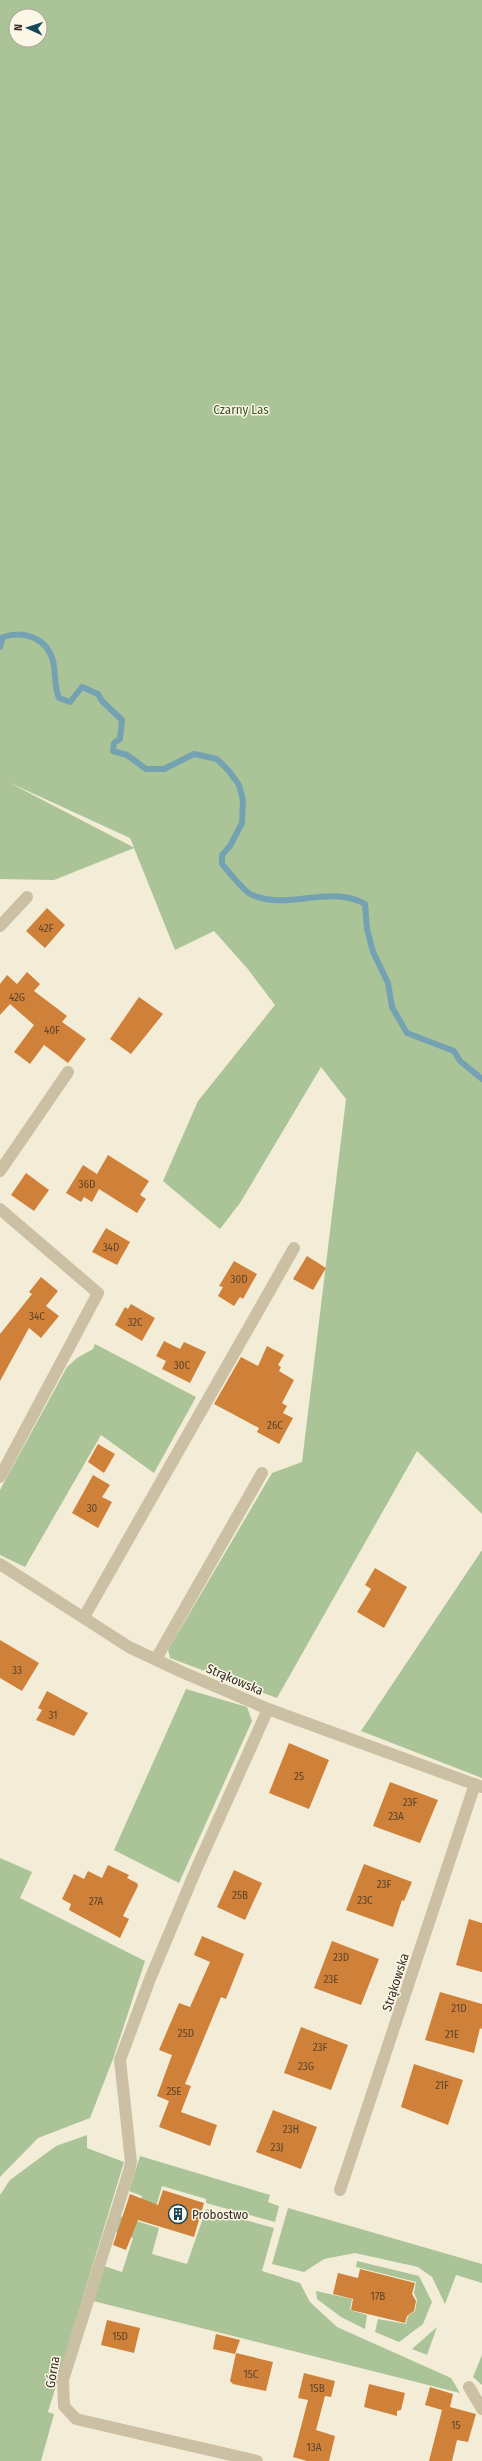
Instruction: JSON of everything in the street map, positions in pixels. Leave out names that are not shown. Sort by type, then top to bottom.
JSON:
[{"type":"street","points":[[0,926],[27,897]]},
{"type":"street","points":[[0,1171],[68,1072]]},
{"type":"street","points":[[0,1209],[98,1293],[0,1477]]},
{"type":"street","points":[[84,1617],[294,1248]]},
{"type":"street","points":[[156,1659],[262,1473]]},
{"type":"street","name":"Strąkowska","points":[[0,1564],[129,1647],[268,1709],[479,1785],[340,2190]]},
{"type":"street","name":"Górna","points":[[257,2461],[81,2421],[71,2416],[64,2406],[63,2380],[129,2171],[129,2149],[120,2060],[150,1979],[195,1872],[268,1709]]},
{"type":"street","points":[[469,2387],[482,2409]]},
{"type":"green space","name":"Czarny Las","points":[[0,0],[482,0],[482,1514],[417,1451],[277,1698],[170,1658],[168,1650],[272,1473],[302,1462],[346,1099],[321,1067],[240,1203],[220,1229],[163,1181],[198,1101],[275,1005],[247,968],[214,931],[175,950],[134,848],[54,880],[0,879]],"holes":[[[8,782],[130,838],[134,847]]]},
{"type":"green space","points":[[95,1344],[196,1397],[154,1473],[101,1435],[25,1567],[0,1555],[0,1490],[67,1367],[77,1358],[93,1349]]},
{"type":"green space","points":[[482,1550],[482,1778],[361,1731]]},
{"type":"green space","points":[[186,1689],[247,1707],[252,1721],[179,1883],[114,1850]]},
{"type":"green space","points":[[0,1858],[32,1872],[20,1898],[145,1961],[113,2059],[90,2118],[38,2138],[0,2177]]},
{"type":"green space","points":[[87,2135],[87,2148],[124,2162],[48,2412],[54,2414],[41,2461],[0,2461],[0,2195],[10,2180],[56,2146]]},
{"type":"green space","points":[[140,2156],[270,2195],[268,2202],[279,2206],[275,2222],[206,2203],[206,2199],[162,2186],[152,2221],[136,2217],[142,2196],[129,2191]]},
{"type":"green space","points":[[288,2208],[482,2264],[482,2283],[456,2275],[445,2304],[432,2277],[418,2267],[355,2253],[324,2259],[304,2272],[272,2264]]},
{"type":"green space","points":[[206,2209],[274,2228],[262,2271],[300,2283],[310,2302],[337,2327],[451,2378],[460,2393],[93,2301],[104,2266],[122,2272],[133,2238],[115,2232],[120,2216],[159,2228],[152,2254],[187,2264]]},
{"type":"green space","points":[[357,2261],[419,2276],[432,2302],[423,2324],[399,2342],[375,2332],[378,2319],[406,2324],[408,2316],[415,2311],[417,2300],[414,2293],[416,2282],[356,2267]]},
{"type":"green space","points":[[316,2291],[352,2299],[350,2310],[367,2315],[365,2329],[341,2317],[317,2299]]},
{"type":"green space","points":[[437,2327],[427,2355],[412,2349]]},
{"type":"green space","points":[[482,2355],[482,2385],[473,2377]]},
{"type":"building","points":[[47,908],[65,925],[45,948],[26,931]]},
{"type":"building","points":[[27,972],[40,984],[34,991],[67,1016],[62,1022],[86,1039],[68,1063],[44,1045],[30,1064],[14,1052],[34,1025],[10,1004],[0,1015],[0,984],[7,975],[17,984]]},
{"type":"building","points":[[139,997],[163,1014],[131,1054],[110,1039]]},
{"type":"building","points":[[108,1155],[149,1181],[140,1195],[146,1199],[137,1213],[99,1189],[92,1202],[84,1197],[81,1202],[66,1193],[83,1165],[97,1174]]},
{"type":"building","points":[[26,1173],[49,1190],[34,1211],[11,1195]]},
{"type":"building","points":[[106,1228],[130,1242],[117,1265],[92,1252]]},
{"type":"building","points":[[307,1256],[326,1268],[313,1290],[293,1279]]},
{"type":"building","points":[[234,1261],[257,1274],[243,1299],[240,1297],[234,1306],[218,1296],[223,1287],[219,1286]]},
{"type":"building","points":[[41,1277],[58,1291],[46,1306],[59,1316],[41,1338],[29,1328],[0,1381],[0,1334],[32,1294],[29,1292]]},
{"type":"building","points":[[131,1304],[155,1318],[142,1341],[115,1325],[125,1307],[128,1309]]},
{"type":"building","points":[[164,1341],[180,1349],[184,1342],[206,1352],[190,1383],[162,1369],[166,1361],[156,1356]]},
{"type":"building","points":[[267,1346],[284,1355],[278,1365],[281,1367],[279,1371],[294,1380],[282,1403],[287,1406],[283,1413],[293,1418],[279,1444],[257,1432],[259,1428],[214,1404],[241,1357],[258,1366]]},
{"type":"building","points":[[98,1444],[115,1454],[104,1473],[88,1462]]},
{"type":"building","points":[[93,1475],[110,1485],[102,1497],[112,1502],[98,1528],[72,1513]]},
{"type":"building","points":[[375,1568],[407,1587],[384,1628],[357,1612],[371,1589],[365,1585]]},
{"type":"building","points":[[0,1640],[39,1663],[22,1691],[0,1678]]},
{"type":"building","points":[[47,1691],[88,1713],[74,1736],[36,1720],[42,1710],[38,1708]]},
{"type":"building","points":[[289,1743],[329,1760],[309,1809],[269,1793]]},
{"type":"building","points":[[390,1782],[438,1800],[420,1843],[373,1826]]},
{"type":"building","points":[[364,1864],[412,1882],[404,1901],[402,1900],[393,1927],[346,1910]]},
{"type":"building","points":[[108,1865],[129,1875],[127,1878],[137,1883],[138,1886],[123,1916],[129,1919],[120,1938],[69,1910],[71,1904],[62,1899],[74,1874],[84,1879],[88,1871],[102,1878]]},
{"type":"building","points":[[234,1870],[262,1883],[245,1920],[217,1907]]},
{"type":"building","points":[[469,1919],[482,1923],[482,1972],[456,1965]]},
{"type":"building","points":[[202,1936],[244,1954],[226,1999],[221,1997],[185,2084],[191,2086],[181,2112],[217,2125],[210,2146],[159,2127],[169,2101],[157,2096],[172,2055],[159,2050],[179,2003],[190,2007],[210,1962],[194,1955]]},
{"type":"building","points":[[332,1941],[379,1959],[361,2005],[314,1988]]},
{"type":"building","points":[[440,1992],[482,2004],[482,2029],[480,2028],[474,2053],[425,2040]]},
{"type":"building","points":[[301,2027],[348,2045],[331,2090],[284,2073]]},
{"type":"building","points":[[414,2064],[463,2080],[448,2125],[401,2107]]},
{"type":"building","points":[[273,2110],[317,2127],[301,2169],[256,2152]]},
{"type":"building","points":[[163,2190],[204,2203],[194,2237],[138,2220],[126,2250],[113,2245],[130,2194],[158,2205]]},
{"type":"building","points":[[360,2269],[415,2283],[412,2294],[416,2301],[414,2311],[407,2316],[405,2323],[351,2310],[353,2299],[333,2294],[338,2273],[358,2278]]},
{"type":"building","points":[[107,2320],[140,2328],[134,2353],[101,2345]]},
{"type":"building","points":[[216,2334],[240,2340],[235,2354],[213,2349]]},
{"type":"building","points":[[236,2353],[273,2362],[266,2391],[233,2384],[230,2381]]},
{"type":"building","points":[[304,2373],[335,2381],[331,2397],[325,2396],[316,2430],[335,2436],[329,2461],[307,2461],[293,2457],[308,2400],[298,2398]]},
{"type":"building","points":[[369,2384],[405,2393],[401,2410],[397,2411],[397,2416],[364,2407]]},
{"type":"building","points":[[430,2387],[453,2394],[450,2407],[476,2414],[468,2442],[457,2440],[452,2461],[429,2461],[442,2410],[425,2405]]},
{"type":"waterway","points":[[0,647],[3,637],[11,635],[26,635],[40,641],[50,653],[53,661],[56,689],[59,698],[70,702],[82,687],[98,694],[102,701],[122,720],[120,739],[114,743],[113,751],[127,755],[146,769],[164,769],[194,754],[217,759],[229,771],[239,785],[243,800],[242,823],[230,846],[222,855],[222,864],[249,893],[266,899],[295,900],[337,896],[365,904],[367,929],[373,952],[388,983],[392,1007],[407,1033],[454,1051],[460,1061],[482,1079]]},
{"type":"place","name":"Probostwo","points":[[178,2214]]}]
